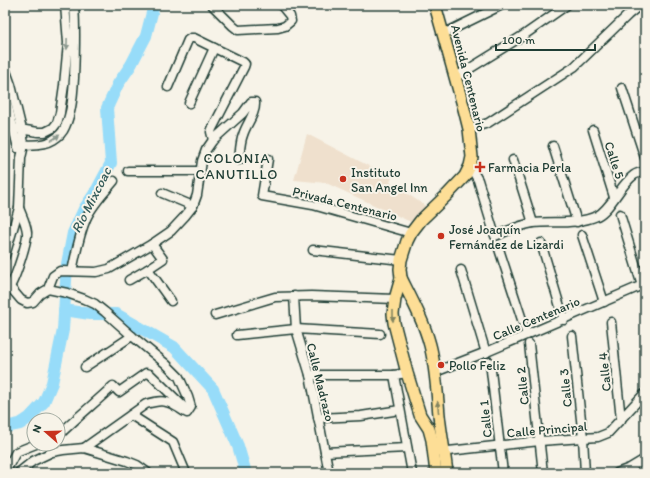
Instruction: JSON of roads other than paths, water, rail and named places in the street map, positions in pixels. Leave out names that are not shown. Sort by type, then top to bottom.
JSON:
[{"type":"main road","name":"Avenida Centenario","points":[[435,5],[469,127],[472,157],[470,166]]},
{"type":"main road","points":[[436,473],[441,428],[435,372],[430,344],[401,278],[400,269],[401,260],[411,233],[425,216],[459,183],[465,176],[470,166]]},
{"type":"main road","points":[[401,278],[395,299],[393,314],[406,374],[420,415],[429,430],[447,473]]},
{"type":"main road","points":[[429,430],[441,428]]},
{"type":"street","points":[[13,128],[45,132],[53,128],[57,122],[60,113],[64,86],[68,43],[65,5]]},
{"type":"street","points":[[20,144],[53,141],[65,126],[73,95],[76,43],[74,5]]},
{"type":"street","points":[[212,5],[238,30],[278,28],[285,26],[291,21],[290,16],[281,5]]},
{"type":"street","points":[[443,34],[502,5]]},
{"type":"street","points":[[456,77],[524,35],[568,5]]},
{"type":"street","points":[[469,127],[488,123],[574,67],[640,5]]},
{"type":"street","points":[[168,87],[190,38],[194,38],[245,64],[211,132],[213,140]]},
{"type":"street","points":[[189,103],[214,48]]},
{"type":"street","points":[[5,68],[11,85],[22,130],[20,144],[21,158],[19,208],[5,256]]},
{"type":"street","points":[[622,88],[645,158]]},
{"type":"street","points":[[5,94],[13,128],[20,144]]},
{"type":"street","points":[[19,208],[26,224],[26,243],[15,276],[7,290],[27,303],[33,302],[40,294],[48,289],[53,276],[60,271],[96,272],[109,269],[152,244],[171,230],[193,206],[197,195],[202,161],[213,140],[244,113],[251,102],[255,102],[253,114],[242,136],[239,160]]},
{"type":"street","name":"Calle 5","points":[[593,130],[614,197]]},
{"type":"street","points":[[553,146],[577,222]]},
{"type":"street","name":"Privada Centenario","points":[[268,159],[262,196],[313,205],[411,233]]},
{"type":"street","points":[[513,160],[533,223]]},
{"type":"street","points":[[470,166],[478,180],[495,236],[522,225],[533,223],[577,222],[598,215],[607,208],[625,183],[635,174],[645,171]]},
{"type":"street","points":[[128,171],[200,171]]},
{"type":"street","points":[[72,271],[86,219],[94,205],[114,181]]},
{"type":"street","points":[[162,193],[193,206]]},
{"type":"street","points":[[620,214],[644,285]]},
{"type":"street","points":[[582,235],[604,302]]},
{"type":"street","points":[[541,243],[564,320]]},
{"type":"street","points":[[129,280],[164,259],[152,244]]},
{"type":"street","points":[[499,249],[527,335]]},
{"type":"street","points":[[313,250],[401,260]]},
{"type":"street","points":[[148,269],[170,301]]},
{"type":"street","points":[[461,270],[486,353]]},
{"type":"street","name":"Calle Centenario","points":[[435,372],[486,353],[644,285]]},
{"type":"street","points":[[48,289],[67,293],[95,304],[166,364],[179,377],[191,407],[188,411]]},
{"type":"street","points":[[215,315],[275,297],[294,296],[395,299]]},
{"type":"street","name":"Calle Madrazo","points":[[294,296],[296,329],[310,375],[329,473]]},
{"type":"street","name":"Calle 4","points":[[611,322],[621,420]]},
{"type":"street","points":[[237,335],[296,329],[380,334]]},
{"type":"street","points":[[85,367],[129,334]]},
{"type":"street","name":"Calle 3","points":[[572,336],[583,438],[585,473]]},
{"type":"street","name":"Calle 2","points":[[529,344],[543,473]]},
{"type":"street","name":"Calle 1","points":[[490,362],[503,473]]},
{"type":"street","points":[[66,428],[113,386],[118,392],[147,373],[150,374],[188,411]]},
{"type":"street","points":[[310,375],[406,374]]},
{"type":"street","points":[[394,375],[412,473]]},
{"type":"street","name":"Calle Principal","points":[[439,452],[540,441],[598,437],[608,434],[645,394]]},
{"type":"street","points":[[84,448],[146,404],[157,401],[168,402],[184,412],[188,411]]},
{"type":"street","points":[[318,418],[361,416],[400,410]]},
{"type":"street","points":[[131,415],[173,442],[186,473]]},
{"type":"street","points":[[8,473],[8,467],[16,452],[26,448]]},
{"type":"street","points":[[18,473],[33,461],[52,452],[84,448],[132,463],[148,473]]},
{"type":"street","points":[[325,452],[407,448]]},
{"type":"street","points":[[617,473],[630,468],[645,459]]},
{"type":"waterway","name":"Río Mixcoac","points":[[5,427],[20,424],[29,418],[44,402],[52,383],[63,330],[67,264],[73,233],[84,209],[95,193],[111,163],[107,108],[118,84],[131,65],[146,36],[154,5]]},
{"type":"waterway","points":[[64,310],[90,314],[116,314],[174,347],[213,389],[238,446],[246,473]]},
{"type":"place","name":"Farmacia Perla","points":[[480,167]]},
{"type":"place","name":"Instituto San Angel Inn","points":[[343,179]]},
{"type":"place","name":"José Joaquín Fernández de Lizardi","points":[[441,236]]},
{"type":"place","name":"Pollo Feliz","points":[[441,365]]},
{"type":"district","name":"COLONIA CANUTILLO","points":[[237,166]]}]
